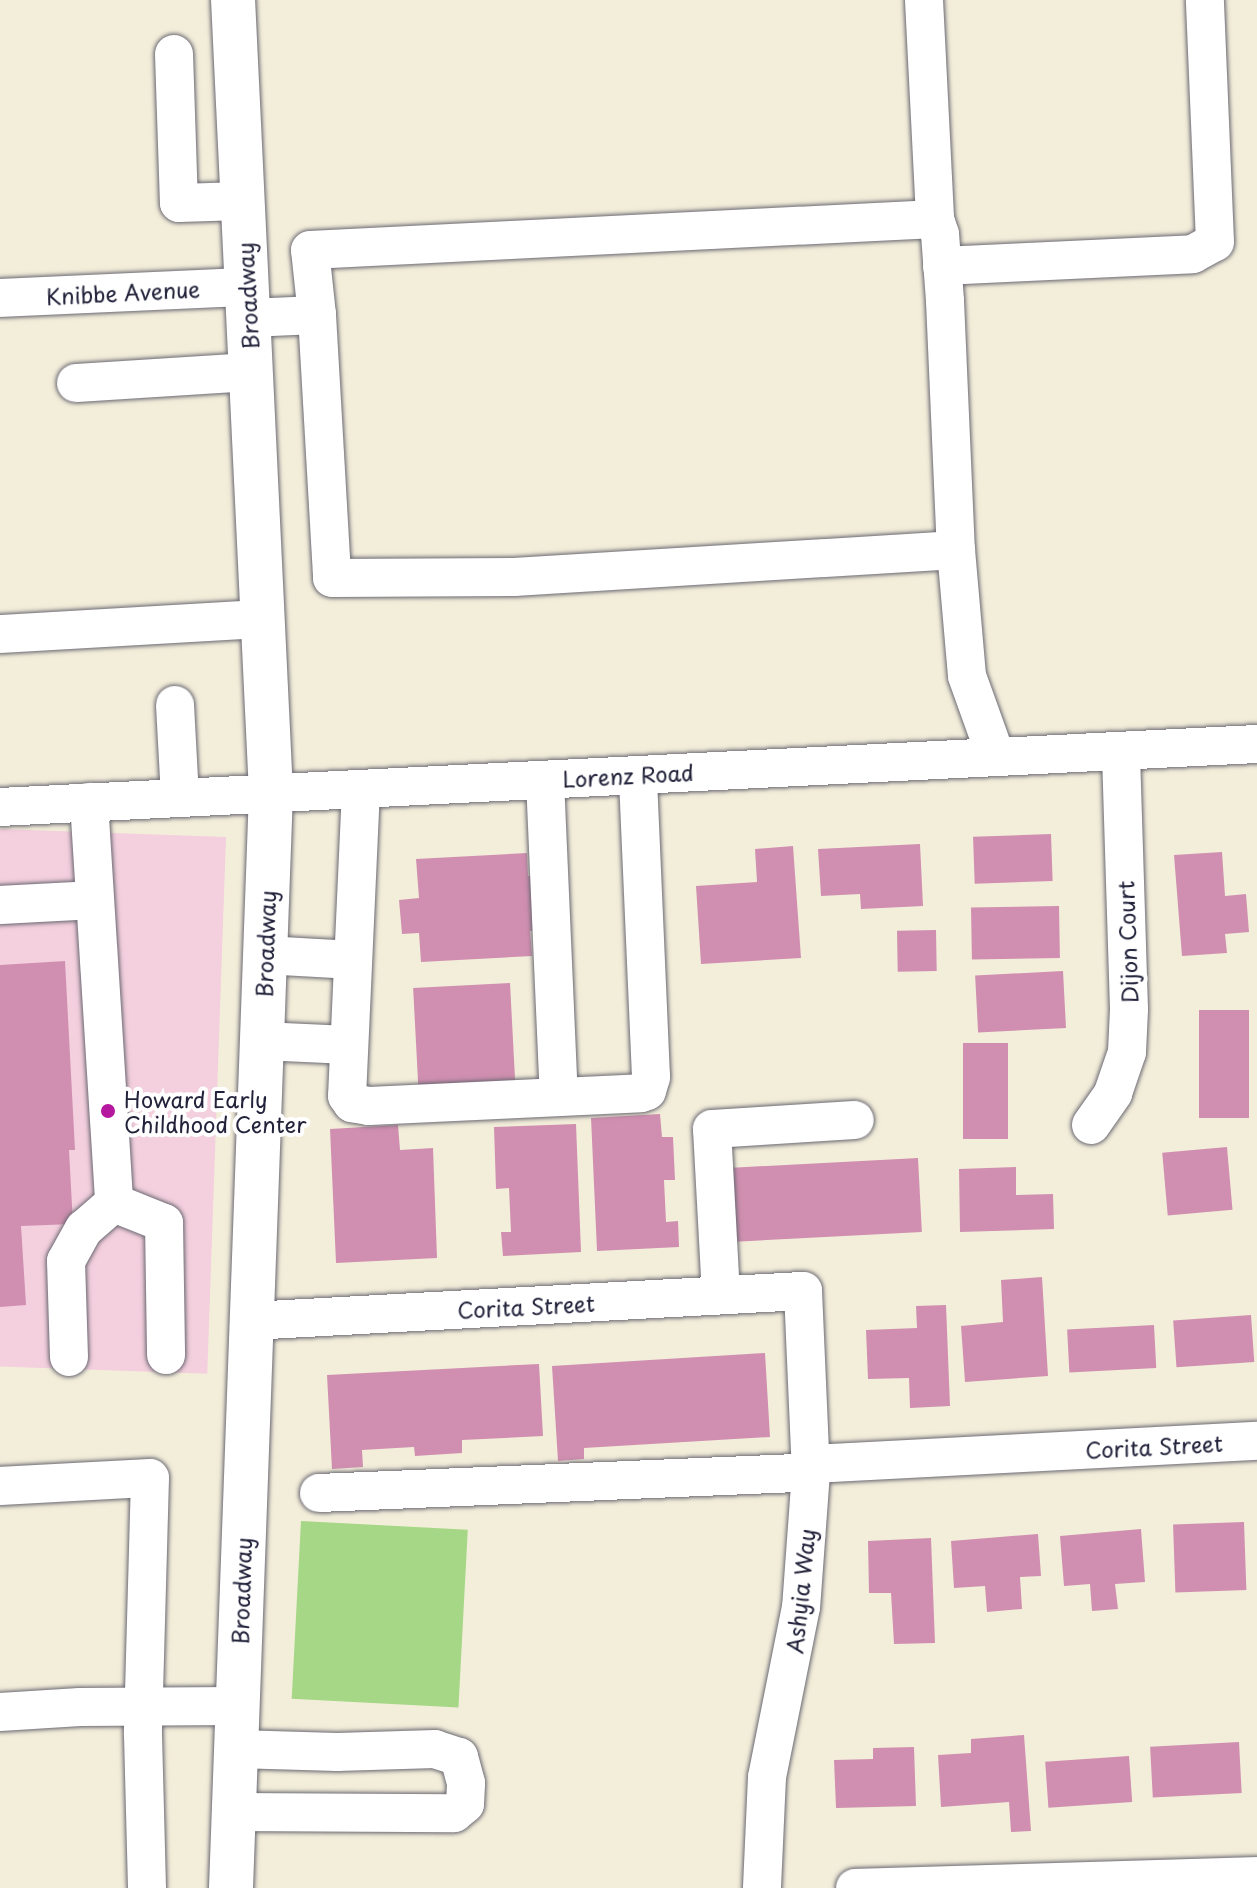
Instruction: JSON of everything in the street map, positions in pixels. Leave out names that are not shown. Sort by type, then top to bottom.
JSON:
[{"type":"main road","name":"Broadway","points":[[231,1888],[271,793],[233,0]]},
{"type":"street","points":[[924,0],[935,219],[942,266],[956,550],[967,676],[996,757]]},
{"type":"street","points":[[942,266],[1193,254],[1215,242],[1205,0]]},
{"type":"street","points":[[174,54],[179,203],[242,201]]},
{"type":"street","points":[[935,219],[310,250],[317,315],[332,578],[514,577],[956,550]]},
{"type":"street","name":"Knibbe Avenue","points":[[0,298],[247,302],[317,315]]},
{"type":"street","points":[[76,383],[251,372]]},
{"type":"street","points":[[0,634],[263,619]]},
{"type":"street","points":[[175,705],[180,798]]},
{"type":"street","name":"Lorenz Road","points":[[0,807],[1257,744]]},
{"type":"street","name":"Dijon Court","points":[[1091,1125],[1113,1093],[1127,1052],[1129,1009],[1121,751]]},
{"type":"street","points":[[361,789],[347,1096],[352,1103],[369,1106],[559,1097],[647,1091],[651,1077],[638,775]]},
{"type":"street","points":[[545,780],[559,1097]]},
{"type":"street","points":[[89,802],[114,1203]]},
{"type":"street","points":[[0,905],[95,900]]},
{"type":"street","points":[[264,955],[353,960]]},
{"type":"street","points":[[261,1041],[349,1045]]},
{"type":"street","points":[[721,1295],[712,1129],[855,1120]]},
{"type":"street","points":[[114,1203],[164,1223],[166,1355]]},
{"type":"street","points":[[69,1357],[66,1261],[84,1229],[114,1203]]},
{"type":"street","name":"Corita Street","points":[[250,1321],[803,1291]]},
{"type":"street","name":"Ashyia Way","points":[[762,1888],[767,1777],[801,1607],[812,1468],[803,1291]]},
{"type":"street","name":"Corita Street","points":[[319,1493],[1257,1441]]},
{"type":"street","points":[[0,1486],[150,1478],[145,1709],[147,1888]]},
{"type":"street","points":[[0,1712],[80,1707],[145,1709],[237,1706]]},
{"type":"street","points":[[234,1812],[454,1813],[465,1804],[466,1783],[459,1757],[435,1749],[337,1752],[236,1749]]},
{"type":"street","points":[[855,1888],[1257,1876]]},
{"type":"shaded area","name":"Howard Early Childhood Center","points":[[0,829],[226,837],[207,1374],[0,1366]]},
{"type":"green space","points":[[301,1521],[468,1530],[458,1707],[292,1699]]},
{"type":"building","points":[[1051,834],[1053,881],[975,884],[973,837]]},
{"type":"building","points":[[920,844],[923,906],[861,909],[860,894],[821,896],[818,849]]},
{"type":"building","points":[[793,846],[801,958],[701,964],[696,886],[757,882],[755,849]]},
{"type":"building","points":[[1222,852],[1225,896],[1246,894],[1249,932],[1225,934],[1227,953],[1182,956],[1174,855]]},
{"type":"building","points":[[527,853],[528,876],[542,875],[544,930],[530,931],[532,956],[421,962],[419,933],[402,934],[399,900],[419,898],[416,859]]},
{"type":"building","points":[[1059,906],[1060,958],[972,960],[971,908]]},
{"type":"building","points":[[936,930],[937,971],[898,972],[897,931]]},
{"type":"building","points":[[65,961],[75,1150],[69,1150],[73,1224],[21,1226],[26,1305],[0,1307],[0,965]]},
{"type":"building","points":[[1063,971],[1066,1028],[978,1033],[975,976]]},
{"type":"building","points":[[510,983],[516,1089],[419,1094],[413,988]]},
{"type":"building","points":[[1199,1010],[1249,1010],[1249,1118],[1199,1118]]},
{"type":"building","points":[[963,1043],[1008,1043],[1008,1139],[963,1139]]},
{"type":"building","points":[[660,1114],[662,1137],[673,1137],[675,1180],[664,1180],[666,1222],[678,1221],[679,1247],[597,1251],[591,1118]]},
{"type":"building","points":[[576,1124],[581,1252],[503,1256],[501,1232],[511,1232],[509,1188],[496,1189],[494,1127]]},
{"type":"building","points":[[398,1125],[400,1150],[433,1148],[437,1258],[336,1263],[330,1129]]},
{"type":"building","points":[[1227,1147],[1232,1210],[1168,1215],[1162,1153]]},
{"type":"building","points":[[918,1158],[922,1232],[736,1242],[732,1168]]},
{"type":"building","points":[[1016,1167],[1016,1195],[1053,1194],[1054,1229],[960,1232],[959,1169]]},
{"type":"building","points":[[1042,1277],[1048,1376],[965,1382],[961,1326],[1003,1322],[1001,1280]]},
{"type":"building","points":[[946,1305],[950,1406],[910,1408],[909,1378],[868,1379],[866,1330],[917,1328],[916,1306]]},
{"type":"building","points":[[1251,1315],[1254,1362],[1176,1367],[1173,1320]]},
{"type":"building","points":[[1154,1325],[1156,1368],[1069,1372],[1067,1330]]},
{"type":"building","points":[[765,1353],[770,1437],[584,1448],[584,1459],[558,1461],[552,1366]]},
{"type":"building","points":[[539,1364],[543,1436],[462,1440],[462,1453],[415,1456],[414,1447],[362,1450],[363,1467],[332,1469],[327,1375]]},
{"type":"building","points":[[1244,1522],[1246,1590],[1175,1592],[1173,1524]]},
{"type":"building","points":[[1141,1529],[1145,1582],[1115,1584],[1118,1609],[1092,1611],[1090,1584],[1064,1586],[1060,1536]]},
{"type":"building","points":[[1038,1534],[1041,1576],[1020,1577],[1022,1609],[987,1612],[985,1586],[954,1588],[951,1541]]},
{"type":"building","points":[[931,1538],[935,1643],[894,1644],[891,1593],[869,1593],[868,1541]]},
{"type":"building","points":[[1024,1735],[1031,1831],[1011,1832],[1009,1802],[941,1807],[938,1755],[971,1753],[971,1739]]},
{"type":"building","points":[[1239,1742],[1242,1793],[1153,1798],[1150,1747]]},
{"type":"building","points":[[914,1747],[916,1806],[836,1808],[834,1760],[873,1759],[873,1748]]},
{"type":"building","points":[[1129,1756],[1132,1802],[1048,1808],[1045,1762]]},
{"type":"place","name":"Howard Early Childhood Center","points":[[108,1111]]}]
